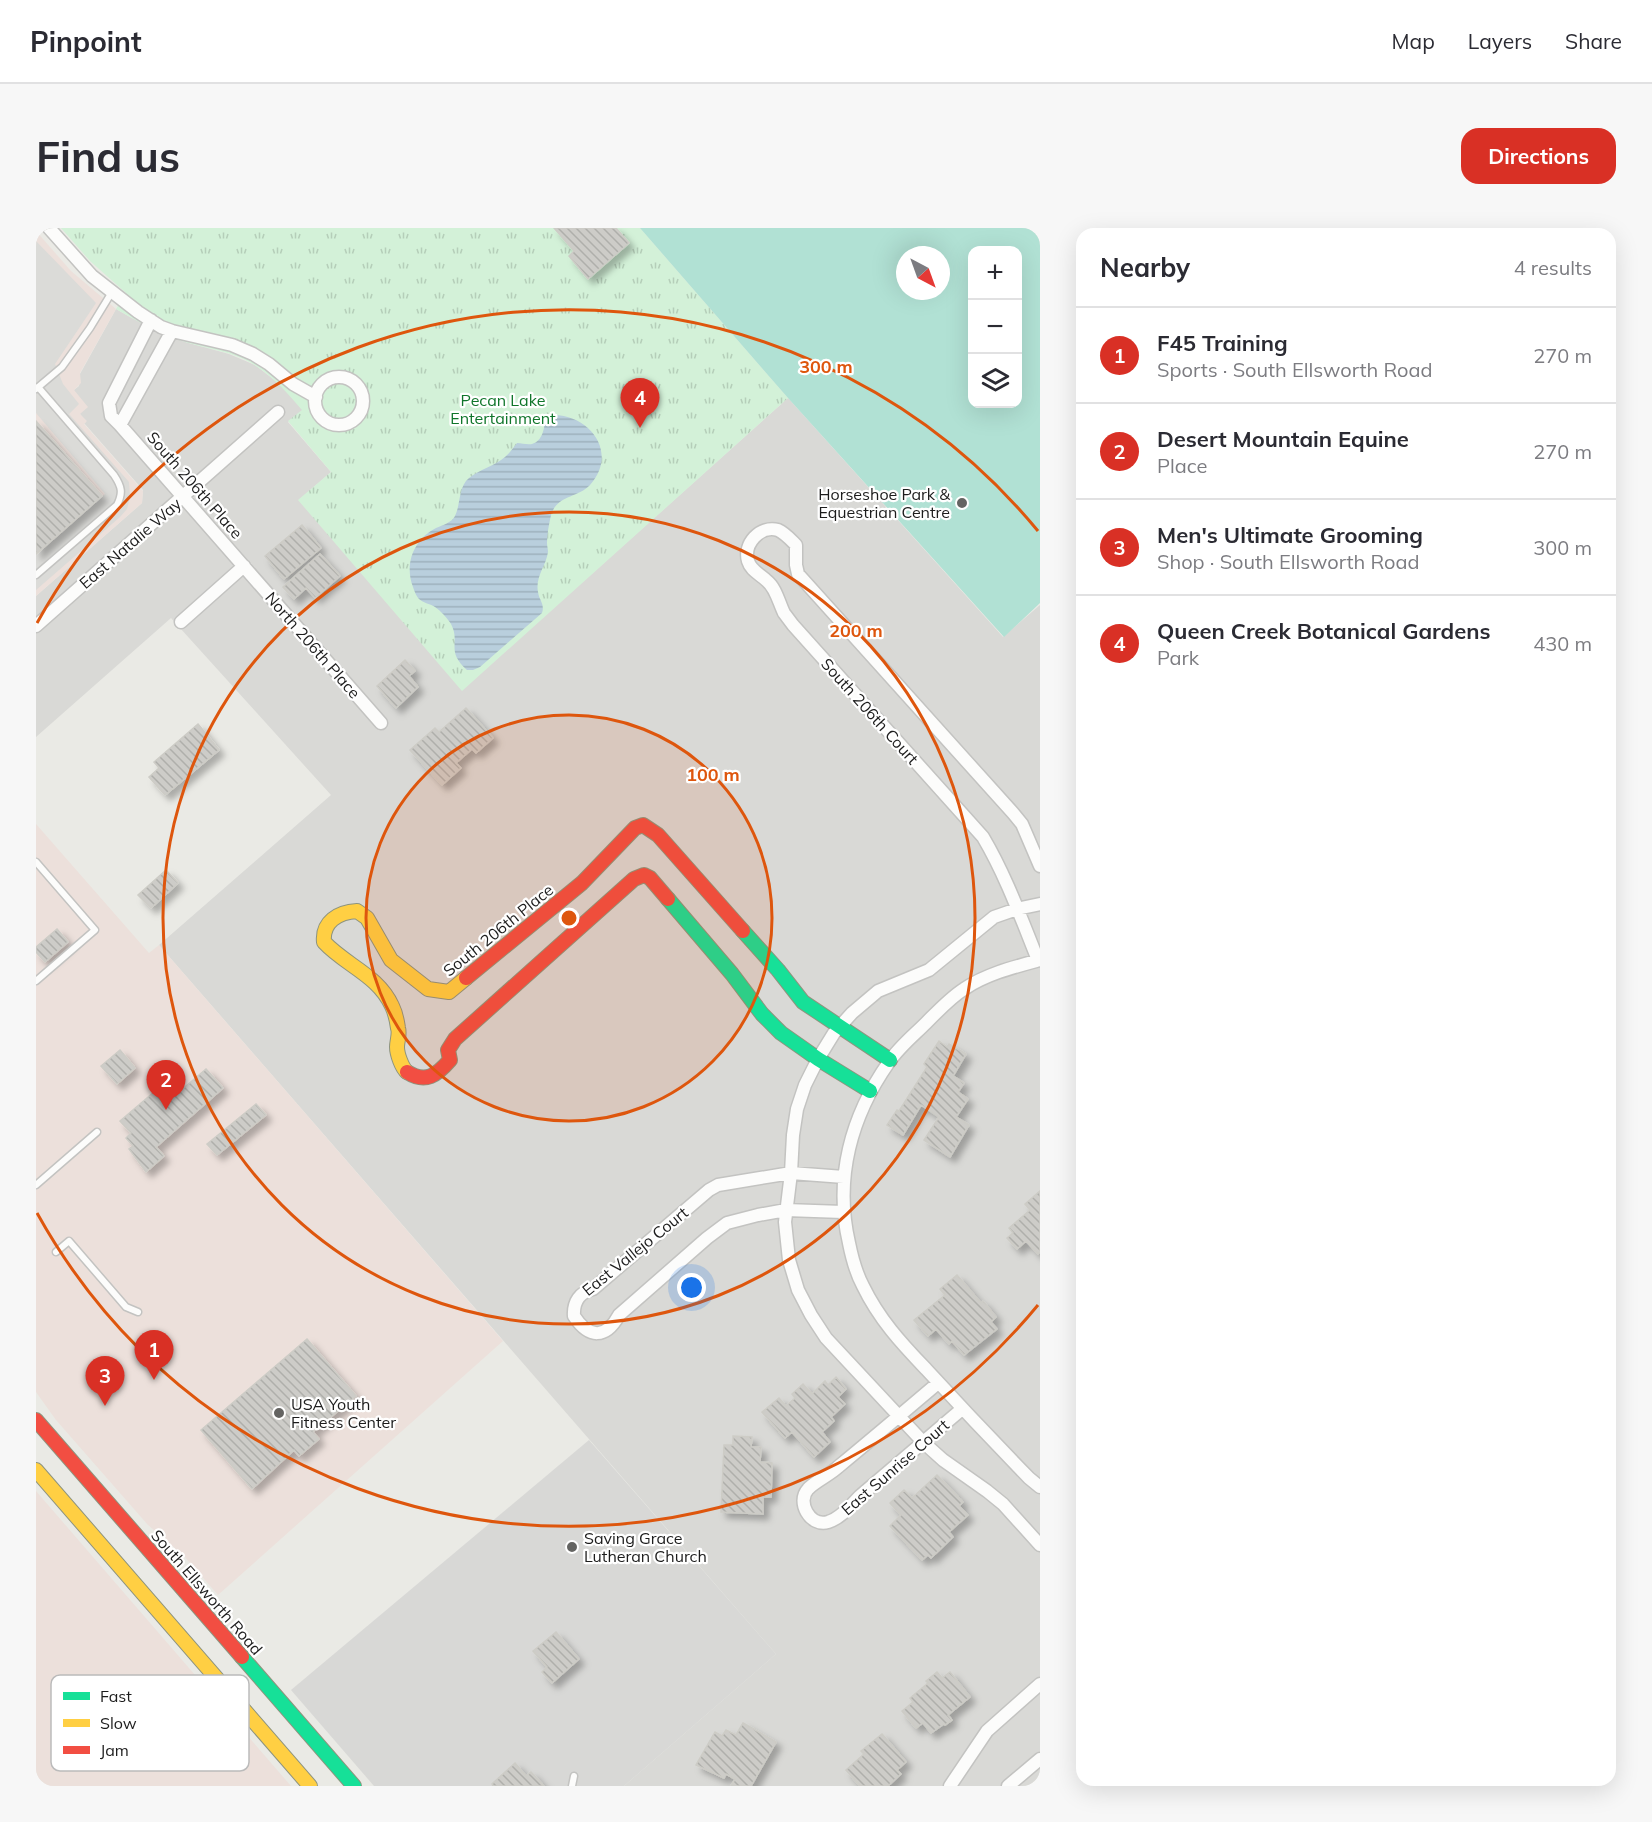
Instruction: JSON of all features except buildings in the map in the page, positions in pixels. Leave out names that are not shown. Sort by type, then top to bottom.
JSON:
[{"type":"street","points":[[49,228],[92,276],[161,327],[232,345],[253,354],[293,384],[316,397]]},
{"type":"street","points":[[151,320],[109,403],[111,417],[120,425],[172,331]]},
{"type":"street","points":[[125,372],[144,382]]},
{"type":"street","name":"East Natalie Way","points":[[36,626],[278,412]]},
{"type":"street","name":"South 206th Place","points":[[120,425],[244,566]]},
{"type":"street","name":"South 206th Court","points":[[1017,909],[999,864],[983,837],[793,625],[768,581],[750,567],[747,549],[752,539],[759,533],[778,530],[787,535],[796,545],[798,574],[1013,813],[1022,824],[1040,866]]},
{"type":"street","points":[[181,622],[244,566]]},
{"type":"street","name":"North 206th Place","points":[[244,566],[381,723]]},
{"type":"street","name":"South 206th Place","points":[[818,1059],[781,1033],[762,1014],[732,974],[650,878],[644,875],[634,879],[455,1039],[448,1050],[450,1060],[441,1070],[428,1078],[415,1077],[404,1070],[397,1048],[399,1030],[392,1006],[384,993],[363,971],[333,952],[324,942],[324,930],[342,913],[357,911],[367,918],[391,960],[428,989],[449,992],[582,883],[634,828],[643,825],[658,835],[778,970],[803,1002],[840,1027]]},
{"type":"street","points":[[1040,904],[1017,909],[994,918],[929,970],[878,991],[852,1012],[818,1059],[805,1084],[797,1108],[785,1222],[789,1260],[798,1290],[810,1316],[826,1338],[923,1442],[943,1460],[1003,1504],[1040,1545]]},
{"type":"street","points":[[1017,909],[1039,960],[990,975],[964,989],[936,1013],[890,1060],[870,1091],[853,1131],[844,1177],[843,1212],[861,1284],[874,1308],[901,1345],[1040,1487]]},
{"type":"street","points":[[840,1027],[890,1060]]},
{"type":"street","points":[[818,1059],[870,1091]]},
{"type":"street","name":"East Vallejo Court","points":[[843,1212],[786,1210],[727,1223],[619,1315],[610,1329],[594,1333],[588,1331],[574,1316],[574,1305],[580,1295],[593,1289],[709,1190],[718,1185],[791,1173],[844,1177]]},
{"type":"street","name":"East Sunrise Court","points":[[938,1383],[832,1472],[808,1489],[803,1499],[806,1511],[812,1519],[819,1523],[835,1518],[962,1409]]},
{"type":"street","name":"South Ellsworth Road","points":[[36,1420],[135,1559],[224,1675]]},
{"type":"street","name":"South Ellsworth Road","points":[[36,1470],[135,1559],[247,1675]]},
{"type":"street","name":"South Ellsworth Road","points":[[249,1677],[354,1786]]},
{"type":"street","points":[[950,1786],[987,1731],[1040,1684]]},
{"type":"street","name":"South Ellsworth Road","points":[[249,1707],[310,1786]]},
{"type":"street","points":[[1008,1786],[1040,1759]]},
{"type":"lane","points":[[36,575],[117,505],[122,495],[121,486],[114,475],[37,388],[62,367],[90,328],[112,291]]},
{"type":"lane","points":[[36,861],[95,930],[36,981]]},
{"type":"lane","points":[[36,1185],[97,1132]]},
{"type":"lane","points":[[56,1252],[69,1241],[126,1307],[138,1312]]},
{"type":"lane","points":[[572,1786],[574,1776]]},
{"type":"shaded area","points":[[36,231],[71,271],[116,309],[80,373],[81,383],[74,390],[88,407],[80,414],[87,421],[84,424],[143,491],[142,503],[36,596]]},
{"type":"shaded area","points":[[36,241],[96,303],[55,364],[63,384],[79,404],[69,414],[129,482],[130,497],[127,509],[120,517],[36,590],[36,555],[105,494],[36,413]]},
{"type":"shaded area","points":[[116,309],[182,341],[229,354],[255,365],[281,385],[303,410],[288,422],[331,472],[299,500],[462,690],[788,398],[1003,637],[1040,605],[1040,1786],[624,1786],[776,1654],[159,945],[331,795],[171,618],[36,737],[36,596],[142,503],[143,490],[84,423],[86,422],[80,414],[74,390],[79,386],[80,374]]},
{"type":"shaded area","points":[[36,824],[149,953],[159,945],[503,1341],[218,1595],[184,1556],[148,1525],[56,1420],[36,1392]]},
{"type":"shaded area","name":"Saving Grace Lutheran Church","points":[[589,1440],[776,1654],[624,1786],[374,1786],[291,1690]]},
{"type":"shaded area","points":[[36,1491],[195,1675],[51,1675],[51,1771],[249,1771],[249,1737],[291,1786],[36,1786]]},
{"type":"green space","name":"Pecan Lake Entertainment","points":[[61,228],[640,228],[788,398],[462,691],[298,500],[331,472],[288,421],[302,410],[275,381],[247,361],[173,338],[116,309],[126,293],[90,261]]},
{"type":"green space","name":"Horseshoe Park & Equestrian Centre","points":[[640,228],[1040,228],[1040,603],[1004,637],[788,398]]},
{"type":"water","points":[[554,415],[580,422],[597,439],[602,461],[598,473],[590,485],[563,500],[551,515],[547,536],[548,552],[537,587],[543,607],[542,613],[480,667],[467,670],[460,663],[455,652],[455,636],[450,622],[439,610],[418,598],[415,593],[410,570],[413,553],[428,533],[447,524],[453,518],[463,486],[469,478],[501,460],[517,443],[530,444],[539,440],[546,418]]},
{"type":"traffic: fast","points":[[668,899],[732,974],[762,1014],[781,1033],[870,1091]]},
{"type":"traffic: fast","points":[[743,931],[803,1002],[890,1060]]},
{"type":"traffic: fast","points":[[242,1657],[354,1786]]},
{"type":"traffic: slow","points":[[407,1072],[398,1053],[399,1030],[392,1006],[386,995],[370,978],[324,942],[324,935],[329,924],[344,913],[357,911],[367,918],[391,960],[428,989],[449,992],[466,978]]},
{"type":"traffic: slow","points":[[36,1470],[214,1675]]},
{"type":"traffic: slow","points":[[249,1716],[310,1786]]},
{"type":"traffic: jam","points":[[466,978],[582,883],[635,828],[643,825],[658,835],[743,931]]},
{"type":"traffic: jam","points":[[407,1072],[420,1077],[436,1074],[450,1060],[448,1050],[455,1039],[634,879],[644,875],[650,878],[668,899]]},
{"type":"traffic: jam","points":[[36,1420],[242,1657]]},
{"type":"place","name":"Queen Creek Botanical Gardens","points":[[640,428]]},
{"type":"place","name":"Horseshoe Park & Equestrian Centre","points":[[962,503]]},
{"type":"place","name":"Desert Mountain Equine","points":[[166,1110]]},
{"type":"place","name":"F45 Training","points":[[154,1380]]},
{"type":"place","name":"Men's Ultimate Grooming","points":[[105,1406]]},
{"type":"place","name":"USA Youth Fitness Center","points":[[279,1413]]},
{"type":"place","name":"Saving Grace Lutheran Church","points":[[572,1547]]}]
